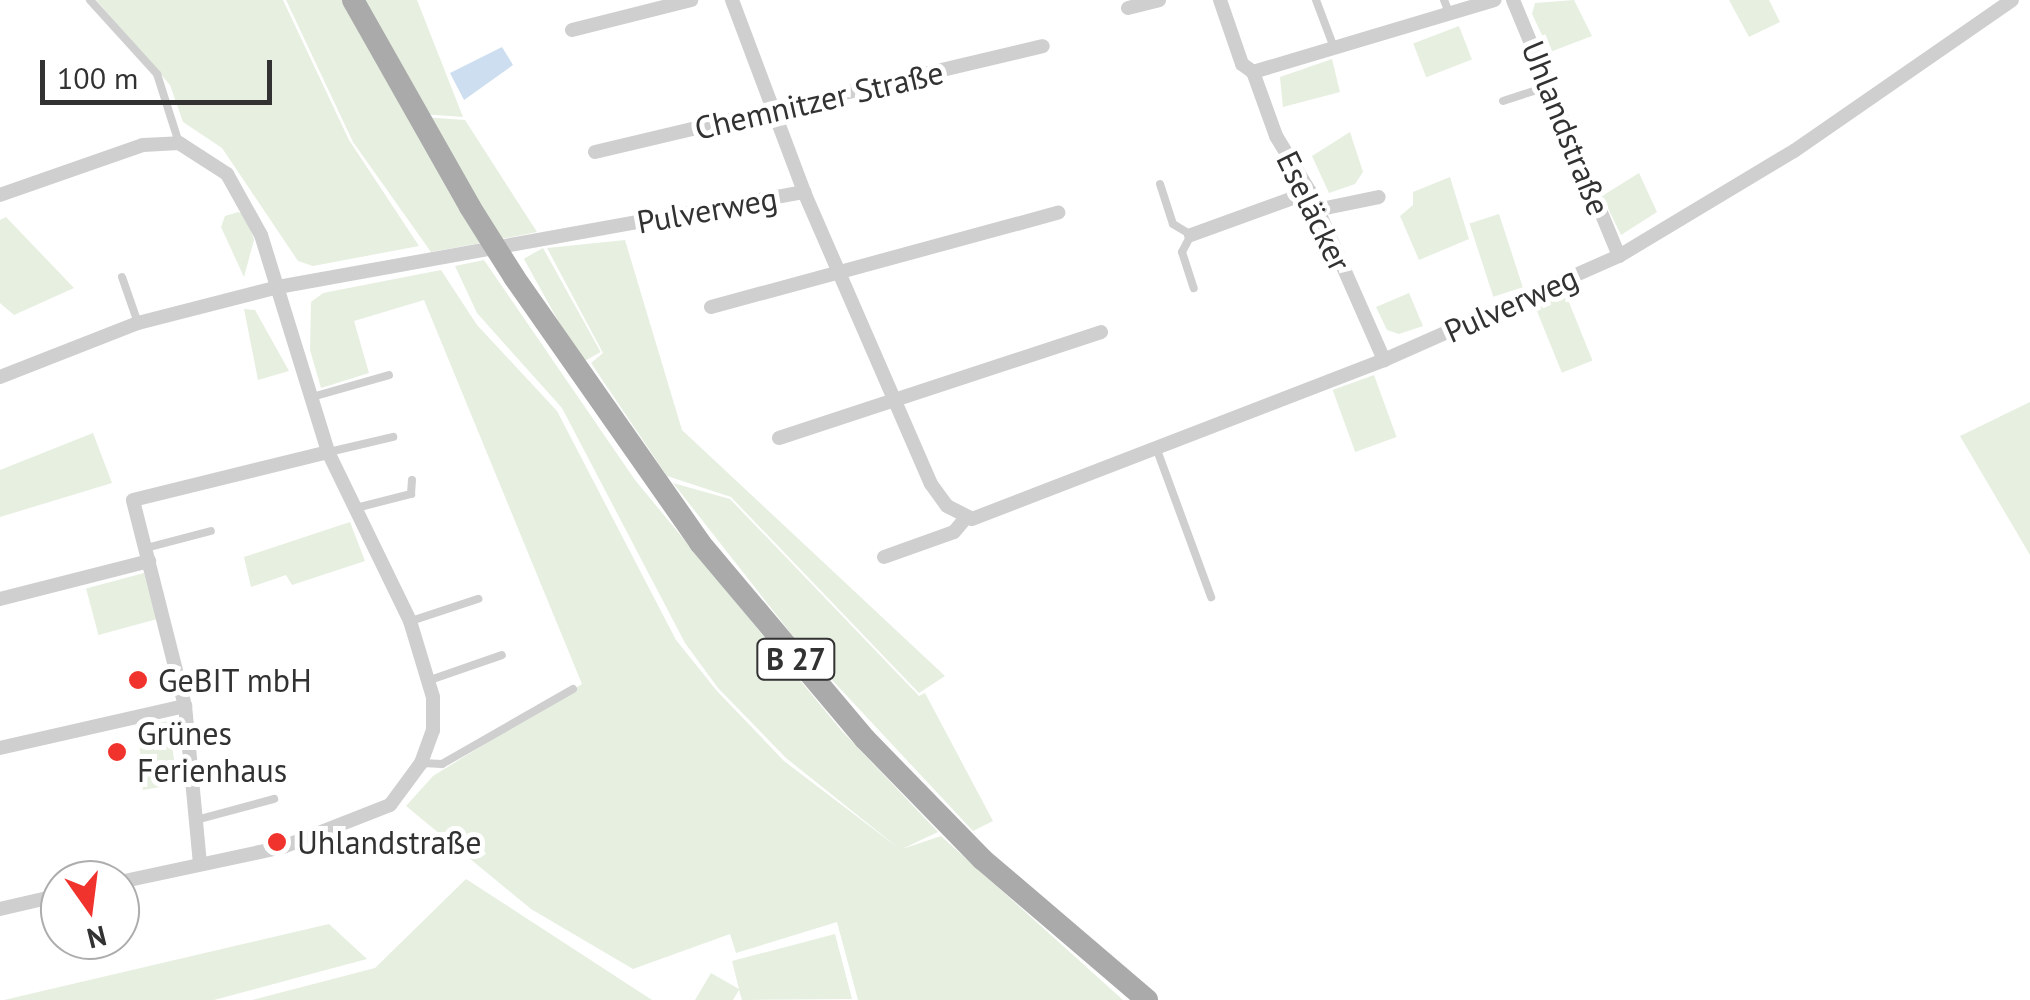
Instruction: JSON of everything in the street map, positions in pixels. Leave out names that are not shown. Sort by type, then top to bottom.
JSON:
[{"type":"main road","name":"B 27","points":[[353,0],[514,277],[700,544],[865,739],[982,859],[1146,1000]]},
{"type":"street","points":[[572,30],[690,0]]},
{"type":"street","points":[[732,0],[804,192]]},
{"type":"street","points":[[1128,8],[1159,0]]},
{"type":"street","name":"Eseläcker","points":[[1220,0],[1276,136],[1310,192],[1384,360]]},
{"type":"street","points":[[1248,68],[1446,5],[1494,0]]},
{"type":"street","name":"Uhlandstraße","points":[[1514,0],[1619,256]]},
{"type":"street","name":"Pulverweg","points":[[884,557],[954,532],[966,519],[1157,450],[1384,360],[1619,256],[1794,151],[2012,0]]},
{"type":"street","name":"Chemnitzer Straße","points":[[595,152],[772,114],[1043,46]]},
{"type":"street","points":[[0,195],[143,145],[179,143],[228,174],[261,235],[328,452],[410,621],[430,680],[433,730],[422,763],[390,805],[345,828],[140,878]]},
{"type":"street","name":"Pulverweg","points":[[0,376],[138,323],[278,287],[542,236],[804,192],[931,484],[966,519]]},
{"type":"street","points":[[1191,235],[1310,192]]},
{"type":"street","points":[[1316,210],[1379,197]]},
{"type":"street","points":[[711,307],[1058,214]]},
{"type":"street","points":[[779,438],[1101,332]]},
{"type":"street","points":[[200,864],[186,706],[134,500],[328,452]]},
{"type":"street","points":[[0,599],[147,554]]},
{"type":"street","points":[[0,748],[186,706]]},
{"type":"street","points":[[0,910],[40,900]]},
{"type":"lane","points":[[90,0],[157,74],[179,143]]},
{"type":"lane","points":[[1316,0],[1332,44]]},
{"type":"lane","points":[[1503,101],[1549,86]]},
{"type":"lane","points":[[1160,184],[1173,224],[1191,235],[1182,252],[1194,288]]},
{"type":"lane","points":[[122,276],[138,323]]},
{"type":"lane","points":[[312,397],[390,375]]},
{"type":"lane","points":[[328,452],[393,438]]},
{"type":"lane","points":[[1157,450],[1211,596]]},
{"type":"lane","points":[[354,508],[411,494],[412,480]]},
{"type":"lane","points":[[147,554],[211,530]]},
{"type":"lane","points":[[410,621],[478,599]]},
{"type":"lane","points":[[430,680],[502,655]]},
{"type":"lane","points":[[422,763],[442,764],[572,689]]},
{"type":"lane","points":[[196,820],[274,800]]},
{"type":"green space","points":[[96,0],[283,0],[349,140],[419,246],[313,266],[298,261],[222,148],[183,122],[170,85]]},
{"type":"green space","points":[[286,0],[353,0],[486,242],[431,252],[353,142]]},
{"type":"green space","points":[[362,0],[417,0],[463,117],[422,114]]},
{"type":"green space","points":[[1574,0],[1592,36],[1550,52],[1532,14],[1535,3]]},
{"type":"green space","points":[[1729,0],[1769,0],[1780,22],[1749,37]]},
{"type":"green space","points":[[1459,26],[1472,60],[1426,77],[1413,44]]},
{"type":"green space","points":[[1332,59],[1340,92],[1283,107],[1280,77]]},
{"type":"green space","points":[[423,117],[465,120],[537,232],[496,240]]},
{"type":"green space","points":[[1350,132],[1363,172],[1355,184],[1329,193],[1312,156]]},
{"type":"green space","points":[[1639,173],[1657,212],[1621,235],[1602,196]]},
{"type":"green space","points":[[1450,177],[1469,239],[1419,260],[1400,216],[1413,205],[1413,192]]},
{"type":"green space","points":[[238,212],[246,215],[254,240],[244,277],[221,227],[225,216]]},
{"type":"green space","points":[[1499,214],[1523,287],[1493,297],[1470,224]]},
{"type":"green space","points":[[6,217],[74,288],[14,315],[0,303],[0,220]]},
{"type":"green space","points":[[625,240],[682,430],[945,676],[919,693],[731,497],[667,476],[591,363],[603,353],[547,248]]},
{"type":"green space","points":[[543,248],[601,352],[581,363],[524,259]]},
{"type":"green space","points":[[484,260],[635,480],[841,730],[938,832],[902,849],[941,836],[1123,1000],[858,1000],[837,922],[736,953],[730,934],[633,969],[531,909],[406,806],[433,776],[582,684],[424,300],[354,321],[369,373],[321,388],[310,350],[311,302],[323,293],[441,270],[477,325],[557,411],[676,640],[717,691],[784,761],[901,850],[786,758],[718,688],[685,643],[562,408],[477,313],[455,266]]},
{"type":"green space","points":[[1564,290],[1592,360],[1562,373],[1533,302]]},
{"type":"green space","points":[[1409,293],[1423,326],[1399,334],[1387,330],[1376,307]]},
{"type":"green space","points":[[244,309],[255,310],[289,371],[258,380]]},
{"type":"green space","points":[[1374,375],[1397,437],[1355,452],[1333,390]]},
{"type":"green space","points":[[2030,402],[2030,555],[1960,436]]},
{"type":"green space","points":[[93,433],[112,483],[0,517],[0,470]]},
{"type":"green space","points":[[673,483],[730,499],[919,696],[925,693],[993,821],[973,831],[804,650]]},
{"type":"green space","points":[[350,522],[365,561],[292,585],[286,575],[251,587],[244,557]]},
{"type":"green space","points":[[144,573],[156,619],[98,635],[86,589]]},
{"type":"green space","points":[[169,721],[177,784],[143,790],[138,727]]},
{"type":"green space","points":[[466,879],[652,1000],[252,1000],[375,968]]},
{"type":"green space","points":[[329,924],[367,959],[214,1000],[4,1000]]},
{"type":"green space","points":[[835,934],[852,999],[742,1000],[739,990],[733,1000],[695,1000],[711,973],[739,989],[732,961]]},
{"type":"water","points":[[502,47],[513,65],[464,100],[450,73]]},
{"type":"place","name":"GeBIT mbH","points":[[138,680]]},
{"type":"place","name":"Grünes Ferienhaus","points":[[117,752]]},
{"type":"place","name":"Uhlandstraße","points":[[277,842]]}]
